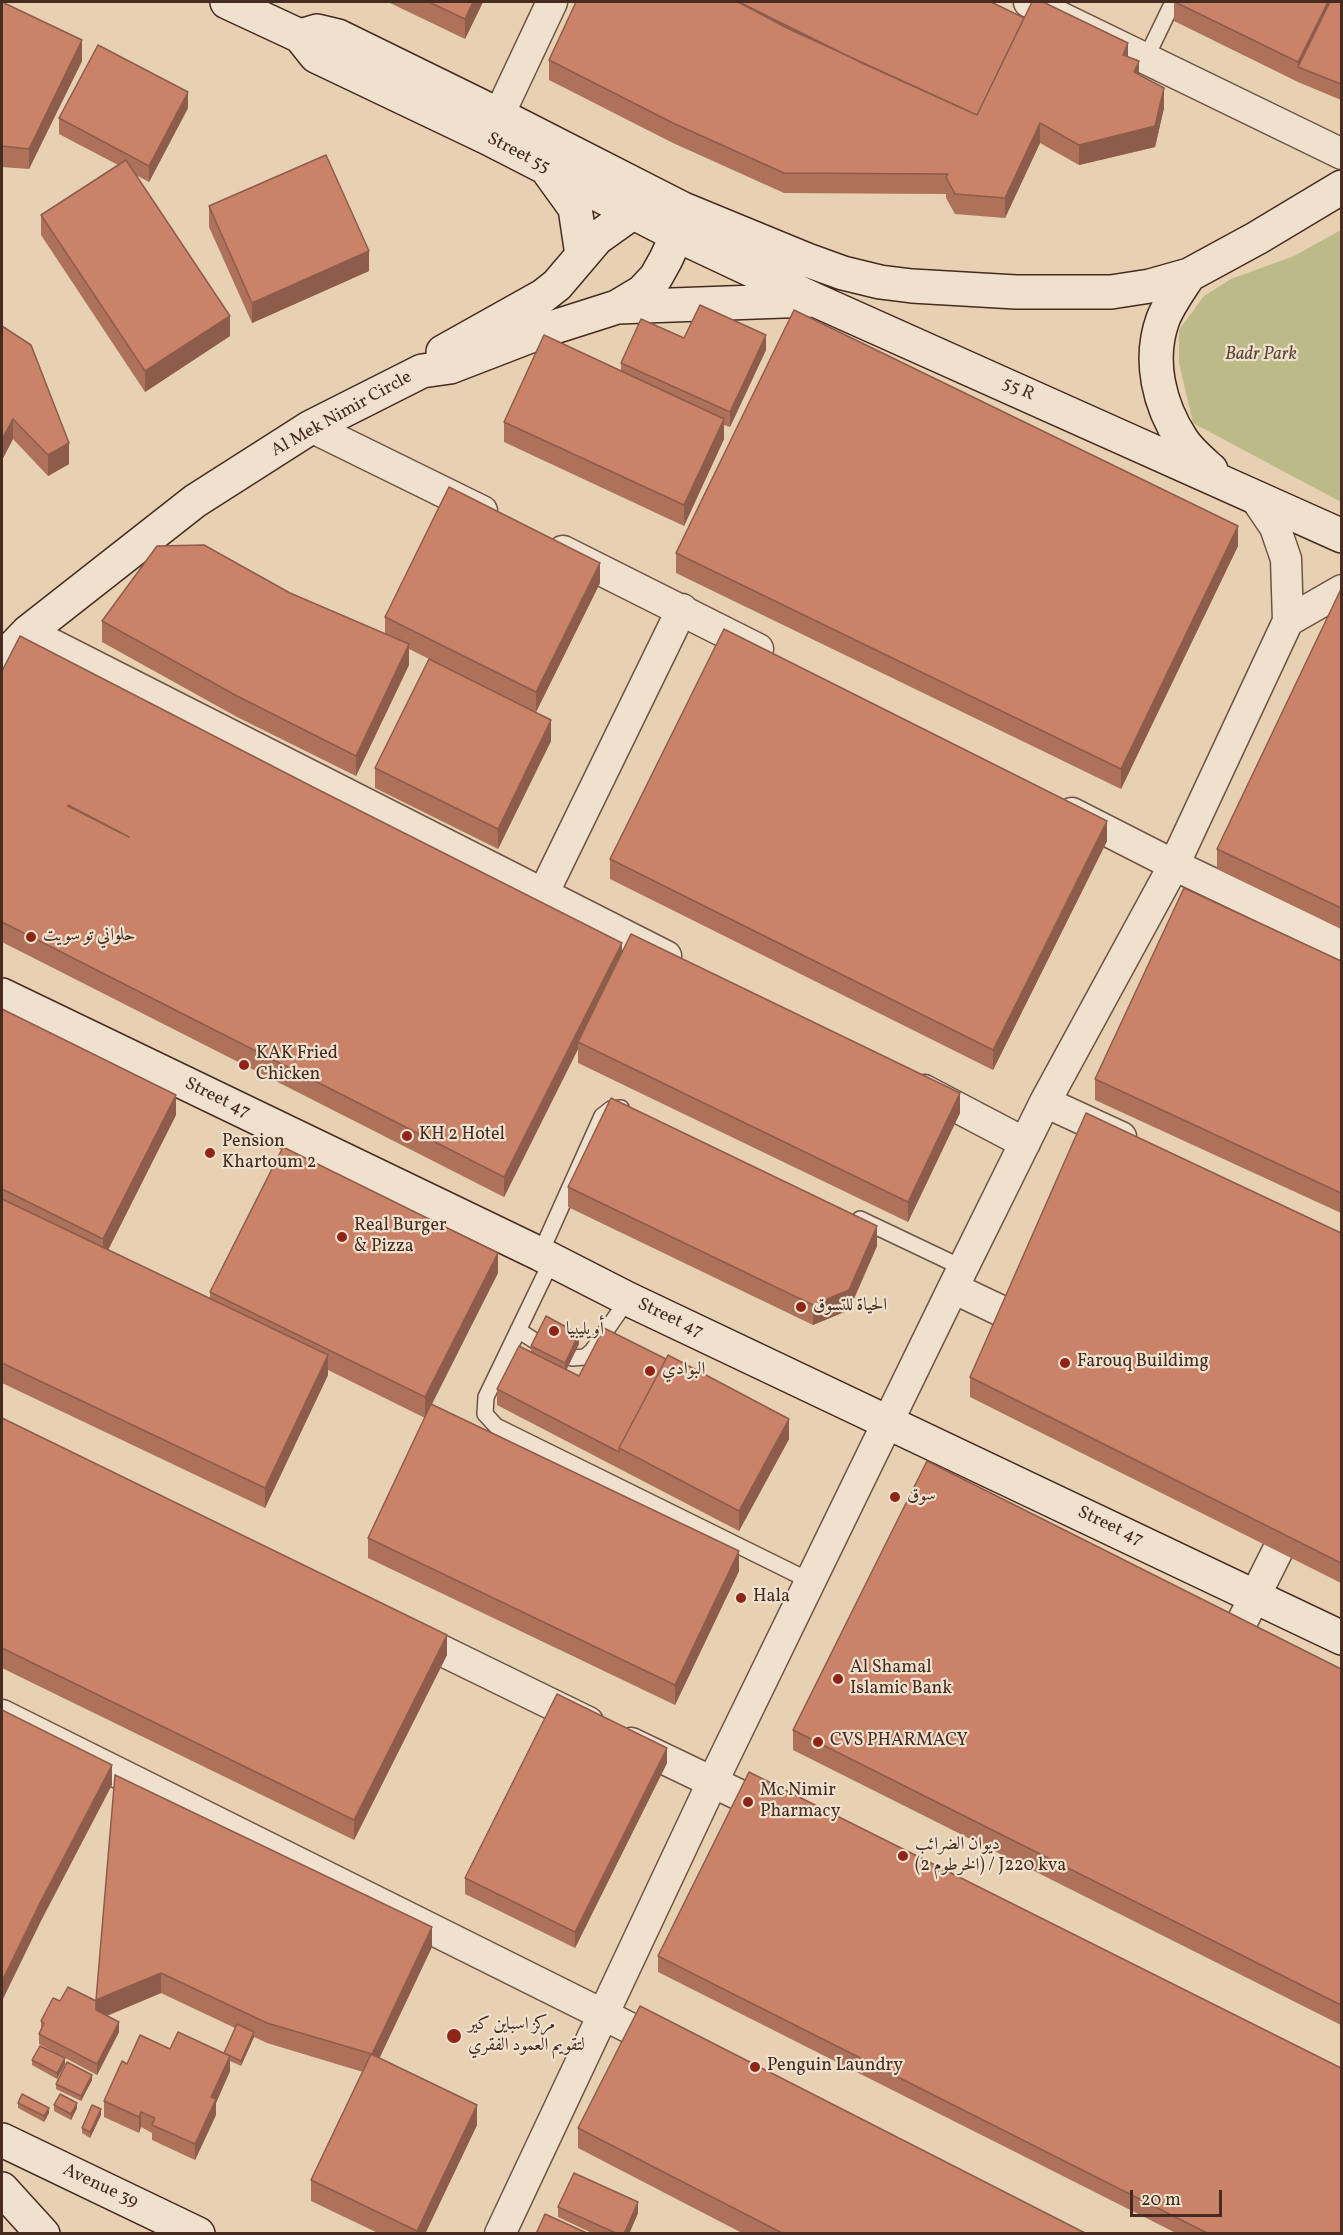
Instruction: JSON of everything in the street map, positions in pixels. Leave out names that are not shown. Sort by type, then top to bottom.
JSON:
[{"type":"street","name":"Street 55","points":[[227,2],[300,36],[316,56],[494,127],[546,168],[662,213],[815,300]]},
{"type":"street","points":[[552,2],[494,127],[662,213],[843,273],[880,282],[1016,292],[1111,292],[1150,286],[1189,275],[1257,238],[1341,187]]},
{"type":"street","points":[[1029,2],[1341,154]]},
{"type":"street","points":[[546,168],[575,208],[582,255]]},
{"type":"street","points":[[422,371],[442,352],[543,296],[564,278],[597,238],[662,213]]},
{"type":"street","name":"Al Mek Nimir Circle","points":[[2,659],[28,632],[195,501],[311,427],[422,371],[450,367],[552,328],[617,307],[642,291],[656,277],[662,213]]},
{"type":"street","points":[[1189,275],[1162,321],[1157,344],[1156,368],[1163,406],[1183,441],[1221,480],[1341,536]]},
{"type":"street","points":[[617,307],[815,300]]},
{"type":"street","name":"55 R","points":[[815,300],[1221,480]]},
{"type":"street","points":[[311,427],[502,521]]},
{"type":"street","points":[[500,2234],[602,2013],[888,1421],[1045,1102],[1174,866],[1288,621],[1286,559],[1275,527],[1254,495]]},
{"type":"street","points":[[534,536],[787,664]]},
{"type":"street","points":[[1288,621],[1341,590]]},
{"type":"street","points":[[543,892],[682,609]]},
{"type":"street","points":[[28,632],[543,892],[690,969]]},
{"type":"street","points":[[1048,800],[1174,866],[1341,945]]},
{"type":"street","name":"Street 47","points":[[2,995],[546,1257],[628,1299],[1341,1638]]},
{"type":"street","points":[[899,1077],[1025,1143]]},
{"type":"street","points":[[1045,1102],[1151,1150]]},
{"type":"street","points":[[958,1278],[1059,1338]]},
{"type":"street","points":[[1211,1684],[1306,1495]]},
{"type":"street","points":[[389,1625],[712,1783],[799,1823]]},
{"type":"street","points":[[2,1715],[688,2056]]},
{"type":"street","name":"Avenue 39","points":[[2,2140],[198,2234]]},
{"type":"street","points":[[2,2189],[43,2234]]},
{"type":"lane","points":[[1146,58],[1173,2]]},
{"type":"lane","points":[[632,1112],[622,1107],[611,1109],[602,1116],[518,1330],[486,1397],[485,1414],[496,1426],[810,1581]]},
{"type":"lane","points":[[846,1213],[958,1278]]},
{"type":"lane","points":[[572,1358],[585,1357],[592,1351],[628,1299]]},
{"type":"lane","points":[[518,1330],[538,1343]]},
{"type":"green space","name":"Badr Park","points":[[1341,230],[1341,502],[1193,423],[1179,363],[1179,330],[1204,296],[1231,279],[1294,256]]},
{"type":"building","points":[[2,2],[82,40],[29,149],[2,146]]},
{"type":"building","points":[[429,2],[473,2],[465,19]]},
{"type":"building","points":[[576,2],[738,2],[789,29],[977,115],[1032,2],[1043,2],[1128,43],[1123,55],[1139,61],[1134,72],[1164,88],[1155,126],[1079,145],[1040,123],[1005,198],[955,194],[946,177],[948,174],[784,173],[673,123],[549,60]]},
{"type":"building","points":[[739,2],[991,2],[1024,18],[977,115],[862,63]]},
{"type":"building","points":[[1175,2],[1328,2],[1298,62]]},
{"type":"building","points":[[1330,2],[1341,2],[1341,84],[1298,67]]},
{"type":"building","points":[[98,45],[188,92],[149,166],[59,118]]},
{"type":"building","points":[[326,155],[369,251],[252,303],[209,206]]},
{"type":"building","points":[[126,160],[230,316],[145,371],[41,215]]},
{"type":"building","points":[[700,305],[766,335],[730,412],[621,363],[641,319],[684,338]]},
{"type":"building","points":[[794,310],[1238,526],[1121,769],[676,553]]},
{"type":"building","points":[[2,326],[31,345],[69,443],[48,455],[13,419],[2,439]]},
{"type":"building","points":[[544,335],[724,419],[684,505],[504,422]]},
{"type":"building","points":[[449,487],[600,563],[536,692],[385,617]]},
{"type":"building","points":[[204,545],[290,593],[409,644],[356,756],[237,696],[102,621],[157,546]]},
{"type":"building","points":[[1341,589],[1341,908],[1217,849]]},
{"type":"building","points":[[724,629],[1107,821],[993,1050],[610,859]]},
{"type":"building","points":[[20,636],[622,943],[504,1177],[2,922],[2,671]],"holes":[[[68,805],[129,837],[68,806]]]},
{"type":"building","points":[[429,659],[551,720],[498,829],[375,768]]},
{"type":"building","points":[[1184,888],[1341,961],[1341,1193],[1095,1079]]},
{"type":"building","points":[[631,934],[960,1093],[908,1202],[578,1042]]},
{"type":"building","points":[[2,1009],[176,1095],[103,1239],[2,1189]]},
{"type":"building","points":[[611,1098],[877,1226],[849,1290],[813,1305],[568,1187]]},
{"type":"building","points":[[1086,1113],[1341,1233],[1341,1563],[970,1377]]},
{"type":"building","points":[[283,1147],[498,1253],[425,1397],[210,1292]]},
{"type":"building","points":[[2,1199],[328,1355],[265,1488],[2,1363]]},
{"type":"building","points":[[546,1316],[579,1334],[565,1363],[531,1346]]},
{"type":"building","points":[[604,1328],[666,1359],[619,1448],[619,1452],[497,1389],[519,1346],[579,1376]]},
{"type":"building","points":[[668,1355],[789,1419],[739,1511],[619,1448]]},
{"type":"building","points":[[431,1404],[739,1551],[675,1685],[368,1538]]},
{"type":"building","points":[[2,1418],[447,1635],[354,1820],[2,1648]]},
{"type":"building","points":[[927,1461],[1341,1669],[1341,2005],[793,1730]]},
{"type":"building","points":[[557,1694],[667,1748],[575,1932],[465,1878]]},
{"type":"building","points":[[2,1710],[112,1765],[2,1981]]},
{"type":"building","points":[[749,1772],[1341,2068],[1341,2234],[1209,2234],[658,1956]]},
{"type":"building","points":[[115,1775],[432,1927],[372,2054],[267,2023],[161,1973],[96,2000]]},
{"type":"building","points":[[68,1987],[96,2001],[96,2010],[119,2022],[97,2064],[39,2034],[44,2023],[41,2021],[53,1998],[60,2001]]},
{"type":"building","points":[[640,2006],[1087,2234],[784,2234],[578,2128]]},
{"type":"building","points":[[237,2024],[254,2032],[241,2061],[224,2053]]},
{"type":"building","points":[[178,2032],[230,2056],[211,2097],[216,2099],[195,2144],[152,2125],[155,2118],[141,2112],[139,2117],[104,2101],[122,2061],[127,2064],[140,2035],[170,2049]]},
{"type":"building","points":[[40,2046],[65,2058],[57,2073],[32,2060]]},
{"type":"building","points":[[371,2054],[477,2105],[417,2231],[311,2180]]},
{"type":"building","points":[[67,2062],[92,2075],[81,2096],[56,2084]]},
{"type":"building","points":[[22,2094],[49,2108],[44,2116],[18,2103]]},
{"type":"building","points":[[60,2094],[77,2103],[71,2114],[54,2105]]},
{"type":"building","points":[[92,2105],[101,2109],[90,2132],[82,2128]]},
{"type":"building","points":[[574,2173],[638,2202],[624,2234],[618,2234],[558,2207]]},
{"type":"building","points":[[545,2214],[589,2234],[536,2234]]},
{"type":"place","name":"حلواني تو سويت","points":[[31,937]]},
{"type":"place","name":"KAK Fried Chicken","points":[[244,1065]]},
{"type":"place","name":"KH 2 Hotel","points":[[407,1136]]},
{"type":"place","name":"Pension Khartoum 2","points":[[210,1153]]},
{"type":"place","name":"Real Burger & Pizza","points":[[342,1237]]},
{"type":"place","name":"الحياة للتسوق","points":[[801,1307]]},
{"type":"place","name":"أويليبيا","points":[[554,1331]]},
{"type":"place","name":"Farouq Buildimg","points":[[1065,1363]]},
{"type":"place","name":"البوادي","points":[[650,1371]]},
{"type":"place","name":"سوق","points":[[895,1497]]},
{"type":"place","name":"Hala","points":[[741,1598]]},
{"type":"place","name":"Al Shamal Islamic Bank","points":[[838,1679]]},
{"type":"place","name":"CVS PHARMACY","points":[[818,1742]]},
{"type":"place","name":"Mc Nimir Pharmacy","points":[[748,1802]]},
{"type":"place","name":"ديوان الضرائب (الخرطوم 2) / J220 kva","points":[[903,1856]]},
{"type":"place","name":"مركز اسباين كير لتقويم العمود الفقري","points":[[454,2036]]},
{"type":"place","name":"Penguin Laundry","points":[[755,2067]]}]
